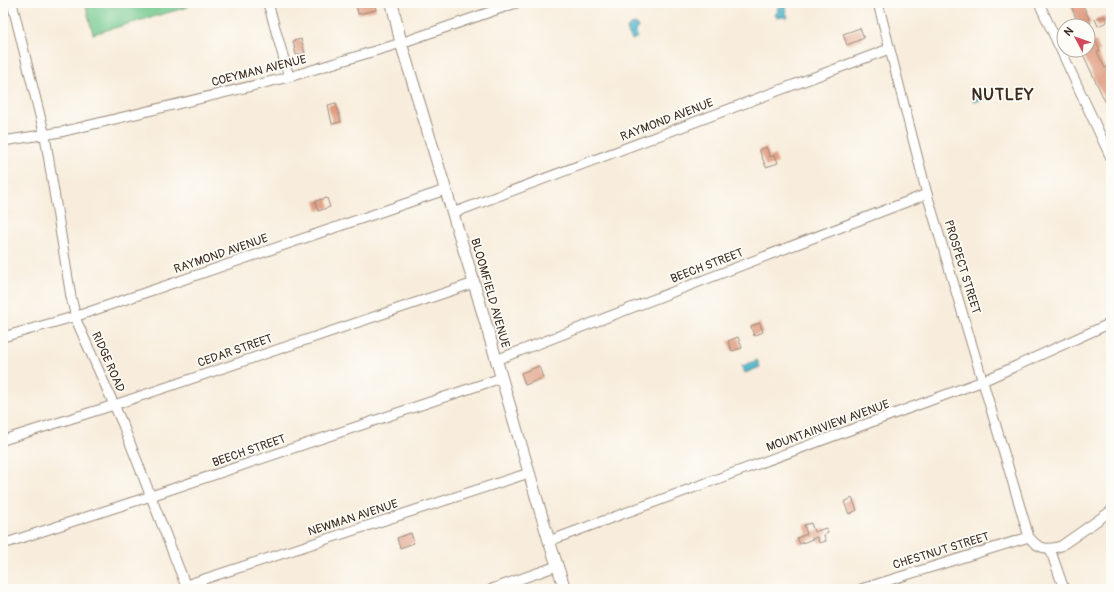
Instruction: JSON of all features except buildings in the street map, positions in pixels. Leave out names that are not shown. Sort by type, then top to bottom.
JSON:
[{"type":"street","name":"RIDGE ROAD","points":[[12,3],[45,134],[71,297],[76,316],[151,496],[186,587]]},
{"type":"street","points":[[268,3],[289,77]]},
{"type":"street","name":"BLOOMFIELD AVENUE","points":[[392,3],[401,43],[474,283],[528,473],[565,589]]},
{"type":"street","name":"COEYMAN AVENUE","points":[[3,141],[61,132],[289,77],[401,43],[516,3]]},
{"type":"street","name":"PROSPECT STREET","points":[[878,3],[927,194],[1029,536]]},
{"type":"street","points":[[1039,3],[1111,158]]},
{"type":"street","name":"RAYMOND AVENUE","points":[[453,213],[889,49]]},
{"type":"street","name":"RAYMOND AVENUE","points":[[3,337],[76,316],[445,190]]},
{"type":"street","name":"BEECH STREET","points":[[496,360],[927,194]]},
{"type":"street","name":"CEDAR STREET","points":[[3,440],[114,405],[474,283]]},
{"type":"street","name":"MOUNTAINVIEW AVENUE","points":[[549,542],[983,381],[1111,323]]},
{"type":"street","name":"BEECH STREET","points":[[3,544],[502,378]]},
{"type":"street","name":"NEWMAN AVENUE","points":[[186,587],[528,473]]},
{"type":"street","points":[[1029,536],[1040,547],[1050,549],[1061,546],[1111,511]]},
{"type":"street","name":"CHESTNUT STREET","points":[[861,589],[1029,536]]},
{"type":"street","points":[[1050,549],[1064,589]]},
{"type":"street","points":[[492,589],[557,566]]},
{"type":"green space","points":[[85,3],[187,3],[188,7],[93,34]]},
{"type":"water","points":[[783,3],[786,5],[785,11],[788,16],[787,18],[777,18],[775,14],[778,11],[777,8]]},
{"type":"water","points":[[634,24],[638,27],[636,30],[637,37],[633,40],[630,38],[627,29],[629,26]]},
{"type":"water","points":[[976,91],[977,95],[986,92],[988,98],[974,102],[971,92]]},
{"type":"water","points":[[757,360],[760,367],[745,373],[742,366]]},
{"type":"district","name":"NUTLEY","points":[[1003,95]]}]
